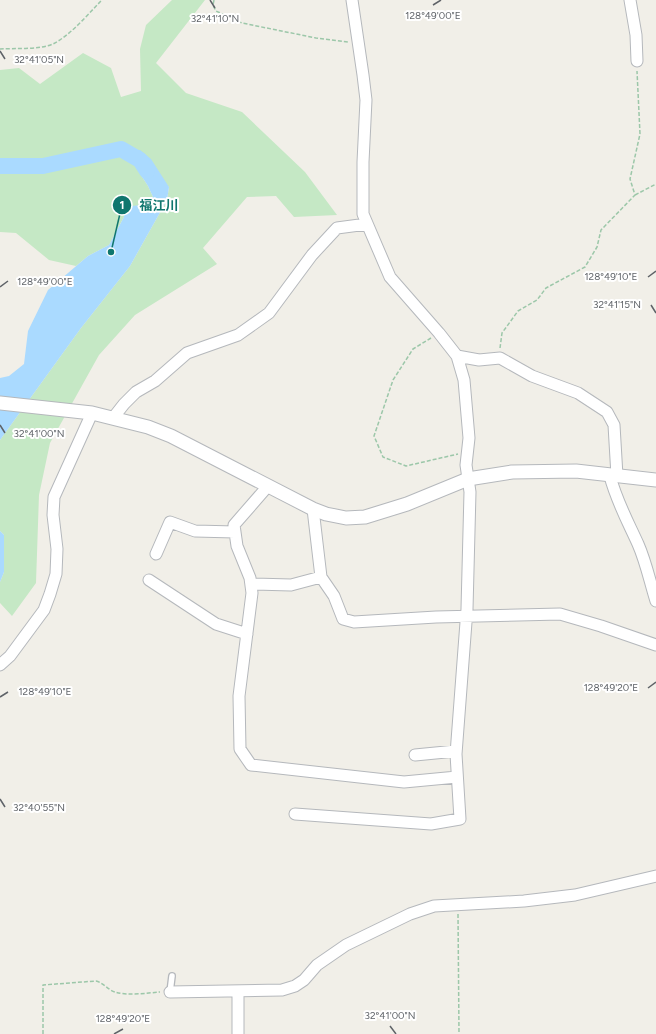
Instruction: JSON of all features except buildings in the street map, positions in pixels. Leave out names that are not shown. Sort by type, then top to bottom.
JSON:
[{"type":"street","points":[[295,814],[431,824],[460,819],[456,751],[467,609],[470,492],[466,465],[469,438],[464,387],[457,356],[390,277],[363,214],[363,162],[366,100],[352,0]]},
{"type":"street","points":[[630,0],[636,35],[637,61]]},
{"type":"street","points":[[113,418],[136,392],[154,381],[187,353],[238,335],[269,313],[312,255],[337,228],[367,224]]},
{"type":"street","points":[[457,356],[479,360],[500,358],[532,376],[578,393],[607,412],[614,425],[612,485],[639,546],[656,600]]},
{"type":"street","points":[[0,403],[92,413],[148,427],[171,436],[313,510],[346,518],[366,517],[406,504],[468,479],[512,472],[576,471],[656,480]]},
{"type":"street","points":[[0,665],[10,656],[44,610],[50,594],[56,574],[57,549],[53,515],[54,497],[92,413]]},
{"type":"street","points":[[268,486],[234,525],[237,546],[250,578],[252,593],[239,696],[240,749],[251,765],[404,782],[457,777]]},
{"type":"street","points":[[313,510],[321,577],[334,596],[343,619],[354,622],[466,616],[560,614],[656,645]]},
{"type":"street","points":[[156,554],[170,522],[195,531],[235,532]]},
{"type":"street","points":[[251,584],[291,585],[321,577]]},
{"type":"street","points":[[149,580],[216,624],[247,634]]},
{"type":"street","points":[[415,755],[456,751]]},
{"type":"street","points":[[170,992],[282,990],[295,986],[304,980],[317,965],[346,945],[410,914],[428,908],[458,904],[524,901],[575,895],[656,876]]},
{"type":"street","points":[[238,991],[238,1034]]},
{"type":"lane","points":[[170,992],[172,976]]},
{"type":"path","points":[[0,49],[36,48],[52,44],[66,35],[102,0]]},
{"type":"path","points":[[214,0],[213,5],[216,11],[242,22],[316,38],[358,43]]},
{"type":"path","points":[[635,195],[630,179],[640,134],[637,61]]},
{"type":"path","points":[[500,358],[502,333],[518,311],[537,300],[546,288],[585,267],[597,247],[601,230],[635,195],[656,184]]},
{"type":"path","points":[[439,333],[413,349],[393,380],[374,436],[383,457],[406,466],[467,452]]},
{"type":"path","points":[[458,904],[459,1034]]},
{"type":"path","points":[[43,1034],[43,985],[96,981],[102,982],[114,992],[170,992]]},
{"type":"green space","points":[[172,0],[205,0],[156,63],[186,93],[242,112],[305,172],[337,215],[294,217],[276,196],[247,197],[203,248],[217,264],[135,315],[99,355],[50,443],[39,495],[36,583],[12,616],[0,603],[0,582],[4,572],[4,535],[0,531],[0,440],[81,328],[130,266],[167,200],[169,187],[139,172],[153,197],[149,204],[124,208],[124,217],[109,245],[88,256],[76,266],[49,260],[16,233],[0,232],[0,70],[19,68],[40,84],[83,53],[111,68],[121,97],[141,91],[140,49],[146,25]]},
{"type":"water","points":[[140,150],[151,159],[169,187],[167,200],[130,266],[81,328],[0,440],[0,378],[9,376],[24,364],[28,331],[48,290],[88,256],[109,245],[124,217],[124,207],[149,204],[153,197],[139,172],[132,151]]},
{"type":"water","points":[[0,531],[4,535],[4,572],[0,582]]},
{"type":"waterway","points":[[0,166],[43,166],[121,149],[140,160],[147,171]]},
{"type":"place","name":"福江川","points":[[111,252]]}]
